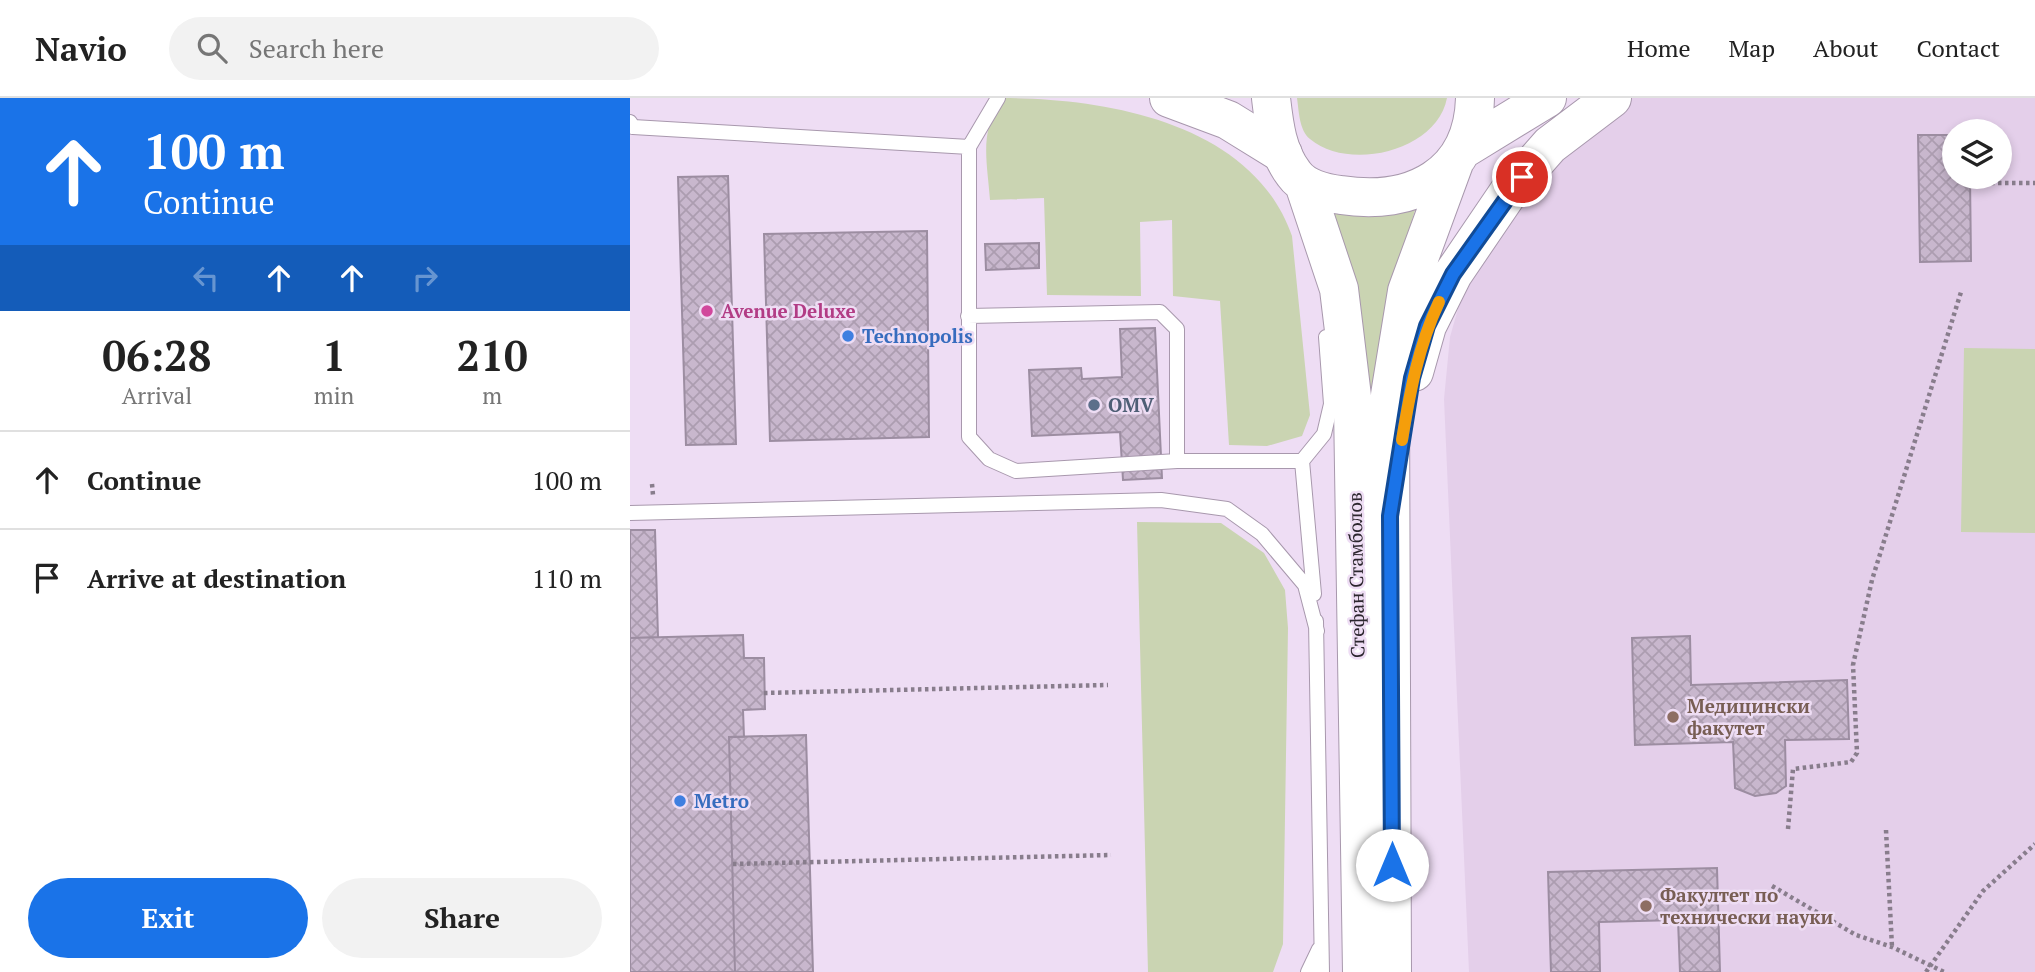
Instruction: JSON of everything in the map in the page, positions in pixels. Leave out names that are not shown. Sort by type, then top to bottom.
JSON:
[{"type":"main road","points":[[1169,98],[1228,120],[1293,169],[1337,194],[1383,197],[1423,187],[1439,178],[1458,156],[1547,98]]},
{"type":"main road","name":"Стефан Стамболов","points":[[1271,98],[1277,139],[1320,227],[1339,289],[1353,405],[1362,972]]},
{"type":"main road","name":"Стефан Стамболов","points":[[1392,972],[1390,395],[1406,291],[1458,156],[1471,130],[1475,98]]},
{"type":"main road","points":[[1390,516],[1412,378],[1427,326],[1453,274],[1508,194],[1550,145],[1612,98]]},
{"type":"lane","points":[[998,98],[969,147],[969,437],[989,459],[1016,471],[1177,461],[1302,461]]},
{"type":"lane","points":[[632,124],[969,147]]},
{"type":"lane","points":[[1320,227],[1323,291]]},
{"type":"lane","points":[[968,316],[1160,312],[1177,329],[1177,461]]},
{"type":"lane","points":[[1322,972],[1317,631],[1302,461],[1324,434],[1331,404],[1325,316]]},
{"type":"lane","points":[[630,513],[1161,500],[1227,509],[1262,534],[1306,585],[1317,631]]},
{"type":"lane","points":[[1308,972],[1320,947]]},
{"type":"path","points":[[2012,183],[2035,183]]},
{"type":"path","points":[[1788,828],[1793,769],[1850,762],[1857,753],[1853,665],[1858,640],[1872,580],[1914,453],[1961,292]]},
{"type":"path","points":[[764,693],[1108,685]]},
{"type":"path","points":[[1886,830],[1892,947]]},
{"type":"path","points":[[1926,972],[1983,891],[2035,844]]},
{"type":"path","points":[[733,864],[1111,855]]},
{"type":"path","points":[[1772,886],[1856,935],[1892,947],[1944,972]]},
{"type":"shaded area","points":[[1622,98],[2035,98],[2035,972],[1469,972],[1444,399],[1450,337],[1467,277],[1495,221]]},
{"type":"green space","points":[[1002,98],[1086,104],[1130,112],[1172,125],[1211,143],[1245,167],[1273,198],[1292,236],[1310,415],[1302,436],[1267,446],[1229,445],[1220,301],[1173,296],[1172,220],[1140,222],[1141,296],[1047,295],[1044,198],[990,200],[986,159],[987,135]]},
{"type":"green space","points":[[1297,98],[1447,98],[1440,116],[1427,131],[1410,143],[1368,155],[1346,154],[1327,149],[1310,139],[1302,126]]},
{"type":"green space","points":[[1419,197],[1389,297],[1369,413],[1329,207]]},
{"type":"green space","points":[[1964,348],[2035,349],[2035,533],[1961,532]]},
{"type":"green space","points":[[1137,522],[1221,523],[1264,553],[1285,590],[1288,628],[1283,944],[1273,972],[1148,972]]},
{"type":"building","points":[[1918,135],[1942,135],[1942,189],[1970,189],[1971,261],[1920,262]]},
{"type":"building","name":"Avenue Deluxe","points":[[728,176],[736,444],[686,445],[678,177]]},
{"type":"building","name":"Technopolis","points":[[927,231],[929,437],[770,441],[764,234]]},
{"type":"building","points":[[1039,243],[1039,268],[986,270],[985,244]]},
{"type":"building","name":"OMV","points":[[1155,328],[1162,478],[1123,480],[1120,432],[1032,436],[1029,370],[1081,368],[1082,379],[1122,377],[1120,329]]},
{"type":"building","points":[[630,530],[655,530],[658,637],[630,638]]},
{"type":"building","name":"Metro","points":[[743,635],[744,658],[764,658],[765,709],[743,710],[744,737],[729,737],[735,972],[630,972],[630,638]]},
{"type":"building","points":[[1690,636],[1691,685],[1847,680],[1849,739],[1785,740],[1786,786],[1776,793],[1755,796],[1735,788],[1733,742],[1635,745],[1632,638]]},
{"type":"building","points":[[806,735],[813,972],[735,972],[729,737]]},
{"type":"building","points":[[1717,868],[1720,972],[1680,972],[1678,920],[1599,922],[1600,972],[1551,972],[1548,872]]},
{"type":"slow traffic","points":[[1402,440],[1412,378],[1427,326],[1439,302]]},
{"type":"place","name":"Avenue Deluxe","points":[[707,311]]},
{"type":"place","name":"Technopolis","points":[[848,336]]},
{"type":"place","name":"OMV","points":[[1094,405]]},
{"type":"place","name":"Медицински факутет","points":[[1673,717]]},
{"type":"place","name":"Metro","points":[[680,801]]},
{"type":"place","name":"Факултет по технически науки","points":[[1646,906]]},
{"type":"route","points":[[1392,865],[1390,516],[1412,378],[1427,326],[1453,274],[1522,177]]}]
